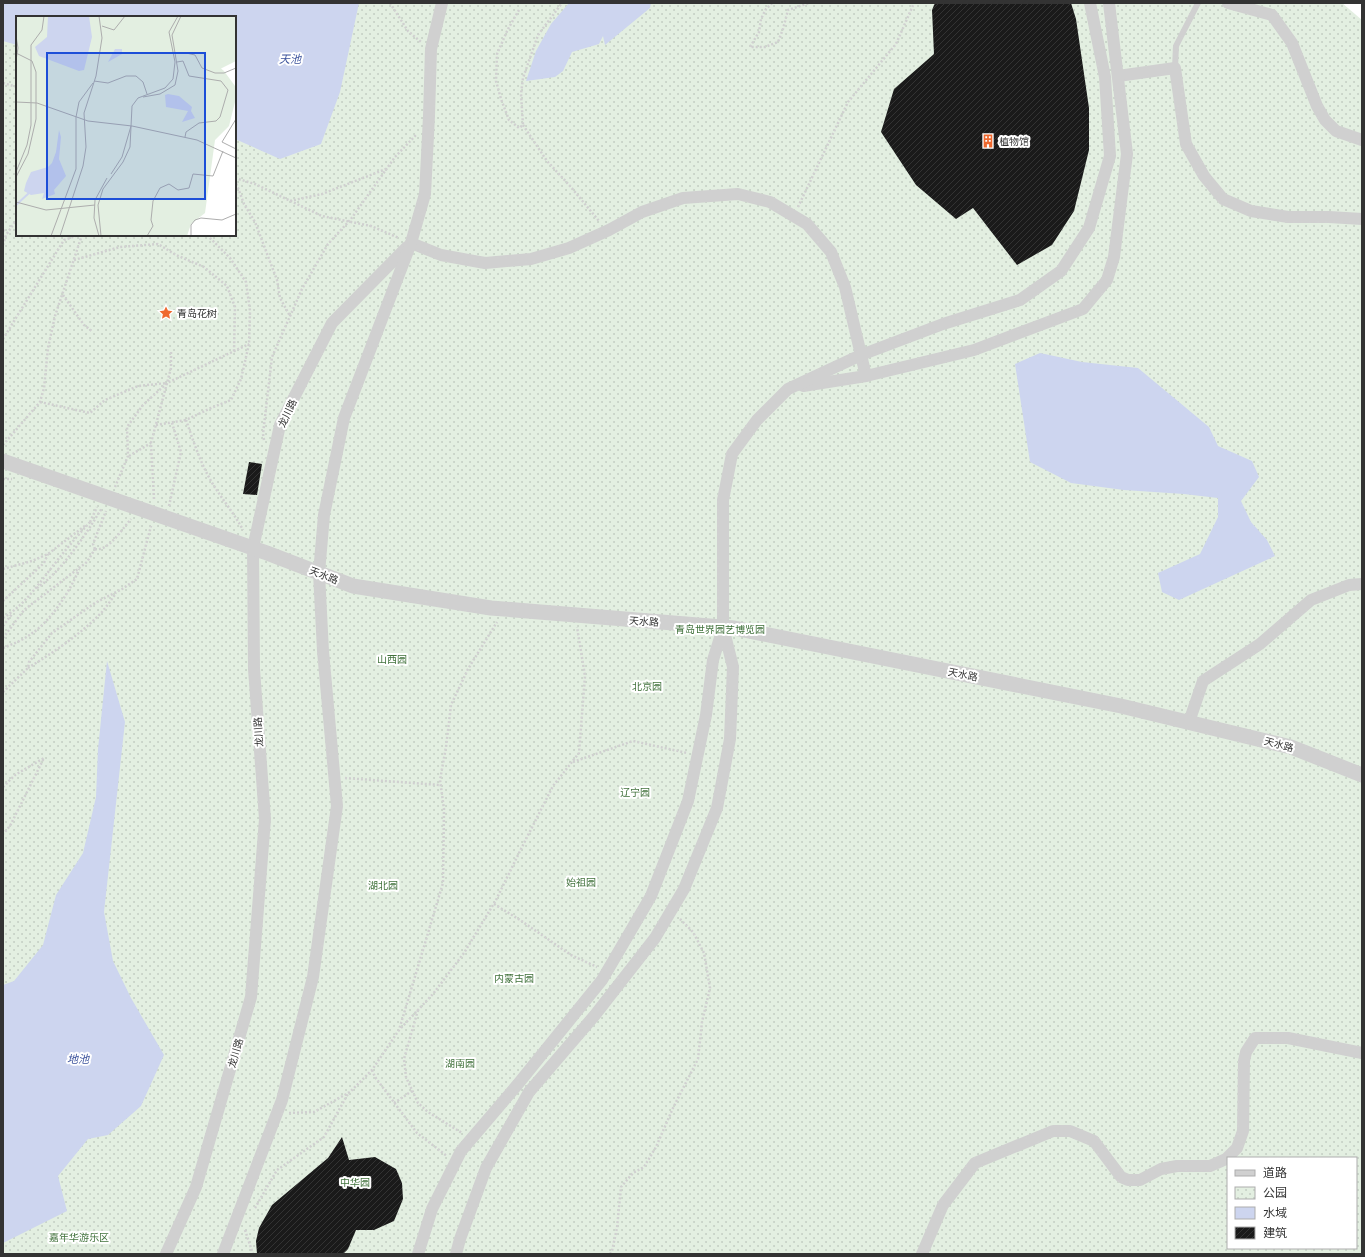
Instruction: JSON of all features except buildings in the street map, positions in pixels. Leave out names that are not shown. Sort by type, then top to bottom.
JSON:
[{"type":"street","points":[[223,1254],[282,1100],[313,977],[337,806],[323,650],[319,573],[324,515],[344,418],[411,243],[425,194],[431,49],[442,3]]},
{"type":"street","points":[[456,1254],[486,1168],[529,1092],[595,1015],[655,938],[684,889],[717,808],[730,739],[733,667],[723,627],[723,500],[732,454],[757,420],[788,389],[861,355],[943,324],[1020,300],[1061,271],[1090,228],[1110,156],[1105,77],[1090,3]]},
{"type":"street","points":[[788,389],[866,376],[974,350],[1083,309],[1088,303],[1107,280],[1114,257],[1127,154],[1109,3]]},
{"type":"street","points":[[1228,3],[1272,15],[1292,43],[1317,106],[1325,120],[1336,131],[1362,140]]},
{"type":"street","points":[[1118,76],[1175,68],[1186,144],[1204,176],[1223,199],[1251,211],[1288,218],[1362,219]]},
{"type":"street","points":[[411,243],[441,255],[485,263],[531,259],[569,248],[609,230],[642,212],[683,198],[738,194],[770,202],[807,224],[831,252],[845,287],[866,376]]},
{"type":"street","name":"龙川路","points":[[166,1254],[196,1187],[251,997],[265,819],[254,669],[253,548],[280,425],[332,323],[411,243]]},
{"type":"street","name":"天水路","points":[[3,461],[253,548],[354,586],[504,610],[734,628],[1105,703],[1190,722],[1292,747],[1362,775]]},
{"type":"street","points":[[1190,722],[1203,681],[1260,644],[1311,600],[1349,584],[1362,584]]},
{"type":"street","points":[[418,1254],[432,1209],[461,1151],[518,1084],[602,980],[651,896],[688,801],[706,715],[713,660],[723,627]]},
{"type":"street","points":[[1228,1157],[1237,1148],[1243,1131],[1244,1061],[1246,1052],[1255,1038],[1288,1038],[1362,1052]]},
{"type":"street","points":[[922,1254],[943,1205],[974,1163],[1053,1131],[1070,1131],[1094,1141],[1121,1177],[1128,1180],[1140,1180],[1161,1170],[1177,1166],[1210,1166],[1227,1158]]},
{"type":"lane","points":[[1175,68],[1176,46],[1198,3]]},
{"type":"path","points":[[390,3],[408,31],[431,49]]},
{"type":"path","points":[[562,3],[538,35],[523,78],[521,94],[523,125],[547,161],[604,226]]},
{"type":"path","points":[[772,3],[766,9],[761,19],[759,32],[750,47],[765,47],[778,42],[788,10],[809,3]]},
{"type":"path","points":[[794,216],[848,102],[896,44],[914,3]]},
{"type":"path","points":[[519,10],[508,29],[497,54],[496,81],[509,120],[519,128],[523,125]]},
{"type":"path","points":[[3,83],[16,87]]},
{"type":"path","points":[[274,452],[265,445],[263,434],[272,357],[302,289],[328,244],[351,219],[395,157],[429,122]]},
{"type":"path","points":[[290,201],[322,194],[386,169]]},
{"type":"path","points":[[236,179],[255,184],[322,216],[371,226],[411,243]]},
{"type":"path","points":[[236,182],[277,280],[280,298],[290,316]]},
{"type":"path","points":[[3,245],[6,235],[16,220]]},
{"type":"path","points":[[3,339],[64,240],[77,236]]},
{"type":"path","points":[[3,445],[40,402],[44,388],[48,348],[55,316],[74,260],[80,236]]},
{"type":"path","points":[[156,426],[186,420],[231,400],[241,380],[249,344],[250,311],[246,282],[230,258],[208,236]]},
{"type":"path","points":[[74,260],[120,247],[158,244],[176,255],[204,267],[227,286],[235,307],[234,352]]},
{"type":"path","points":[[63,295],[84,325],[93,332]]},
{"type":"path","points":[[3,638],[24,610],[88,562],[95,550],[93,544],[108,498],[128,456],[127,426],[143,405],[167,383],[249,344]]},
{"type":"path","points":[[160,516],[151,443],[171,368],[171,352]]},
{"type":"path","points":[[40,402],[90,413],[105,400],[138,386],[167,383]]},
{"type":"path","points":[[186,420],[193,442],[211,480],[236,516],[253,548]]},
{"type":"path","points":[[28,668],[29,662],[52,633],[137,579],[181,452],[172,423]]},
{"type":"path","points":[[128,456],[151,443]]},
{"type":"path","points":[[3,618],[28,598],[108,498]]},
{"type":"path","points":[[95,550],[106,547],[139,508]]},
{"type":"path","points":[[35,589],[51,576],[65,560],[95,520]]},
{"type":"path","points":[[4,569],[32,561],[48,554],[90,521]]},
{"type":"path","points":[[3,601],[44,563],[48,554]]},
{"type":"path","points":[[3,648],[32,634],[46,621],[75,580],[79,568]]},
{"type":"path","points":[[3,692],[28,668],[47,656],[89,624],[103,611],[117,592]]},
{"type":"path","points":[[3,626],[15,609]]},
{"type":"path","points":[[399,1030],[443,883],[444,809],[440,780],[451,705],[468,669],[491,634],[504,610]]},
{"type":"path","points":[[255,1208],[277,1170],[324,1137],[350,1092],[372,1070],[399,1030],[433,994],[464,953],[494,904],[553,786],[579,754],[585,676],[575,615]]},
{"type":"path","points":[[572,762],[633,741],[698,755]]},
{"type":"path","points":[[3,787],[15,775],[44,758],[10,826],[3,834]]},
{"type":"path","points":[[334,777],[440,785]]},
{"type":"path","points":[[494,904],[571,955],[607,972]]},
{"type":"path","points":[[610,1254],[617,1228],[621,1187],[633,1173],[644,1166],[656,1147],[698,1059],[702,1022],[710,988],[704,953],[693,932],[672,910]]},
{"type":"path","points":[[418,1010],[404,1058],[406,1077],[418,1103],[428,1112],[472,1138]]},
{"type":"path","points":[[372,1070],[375,1077],[417,1133],[456,1162]]},
{"type":"path","points":[[394,1103],[412,1091]]},
{"type":"path","points":[[277,1114],[314,1112],[350,1092]]},
{"type":"path","points":[[244,1227],[253,1254]]},
{"type":"green space","name":"青岛世界园艺博览园","points":[[3,3],[1342,3],[1362,20],[1362,1254],[3,1254]]},
{"type":"water","name":"天池","points":[[3,3],[359,3],[340,92],[321,144],[280,159],[236,139],[236,16],[16,16],[16,45],[3,41]]},
{"type":"water","points":[[569,3],[651,3],[650,8],[605,45],[603,36],[599,44],[572,52],[563,71],[555,77],[526,81],[536,51],[551,24]]},
{"type":"water","points":[[1040,353],[1082,362],[1138,368],[1209,427],[1218,446],[1252,461],[1259,477],[1241,501],[1251,522],[1267,540],[1275,556],[1179,600],[1162,592],[1158,573],[1200,554],[1218,517],[1218,498],[1124,490],[1071,483],[1030,462],[1015,364]]},
{"type":"water","name":"地池","points":[[107,661],[125,722],[104,912],[113,961],[131,998],[164,1055],[141,1106],[108,1135],[88,1139],[58,1176],[67,1211],[3,1243],[3,985],[14,981],[43,945],[56,895],[83,853],[96,797],[98,749]]},
{"type":"place","name":"植物馆","points":[[988,141]]},
{"type":"place","name":"青岛花树","points":[[166,313]]},
{"type":"park label","name":"山西园","points":[[392,659]]},
{"type":"park label","name":"北京园","points":[[647,686]]},
{"type":"park label","name":"辽宁园","points":[[635,792]]},
{"type":"park label","name":"始祖园","points":[[581,882]]},
{"type":"park label","name":"湖北园","points":[[383,885]]},
{"type":"park label","name":"内蒙古园","points":[[514,978]]},
{"type":"park label","name":"湖南园","points":[[460,1063]]},
{"type":"park label","name":"中华园","points":[[355,1182]]},
{"type":"park label","name":"嘉年华游乐区","points":[[79,1237]]}]
